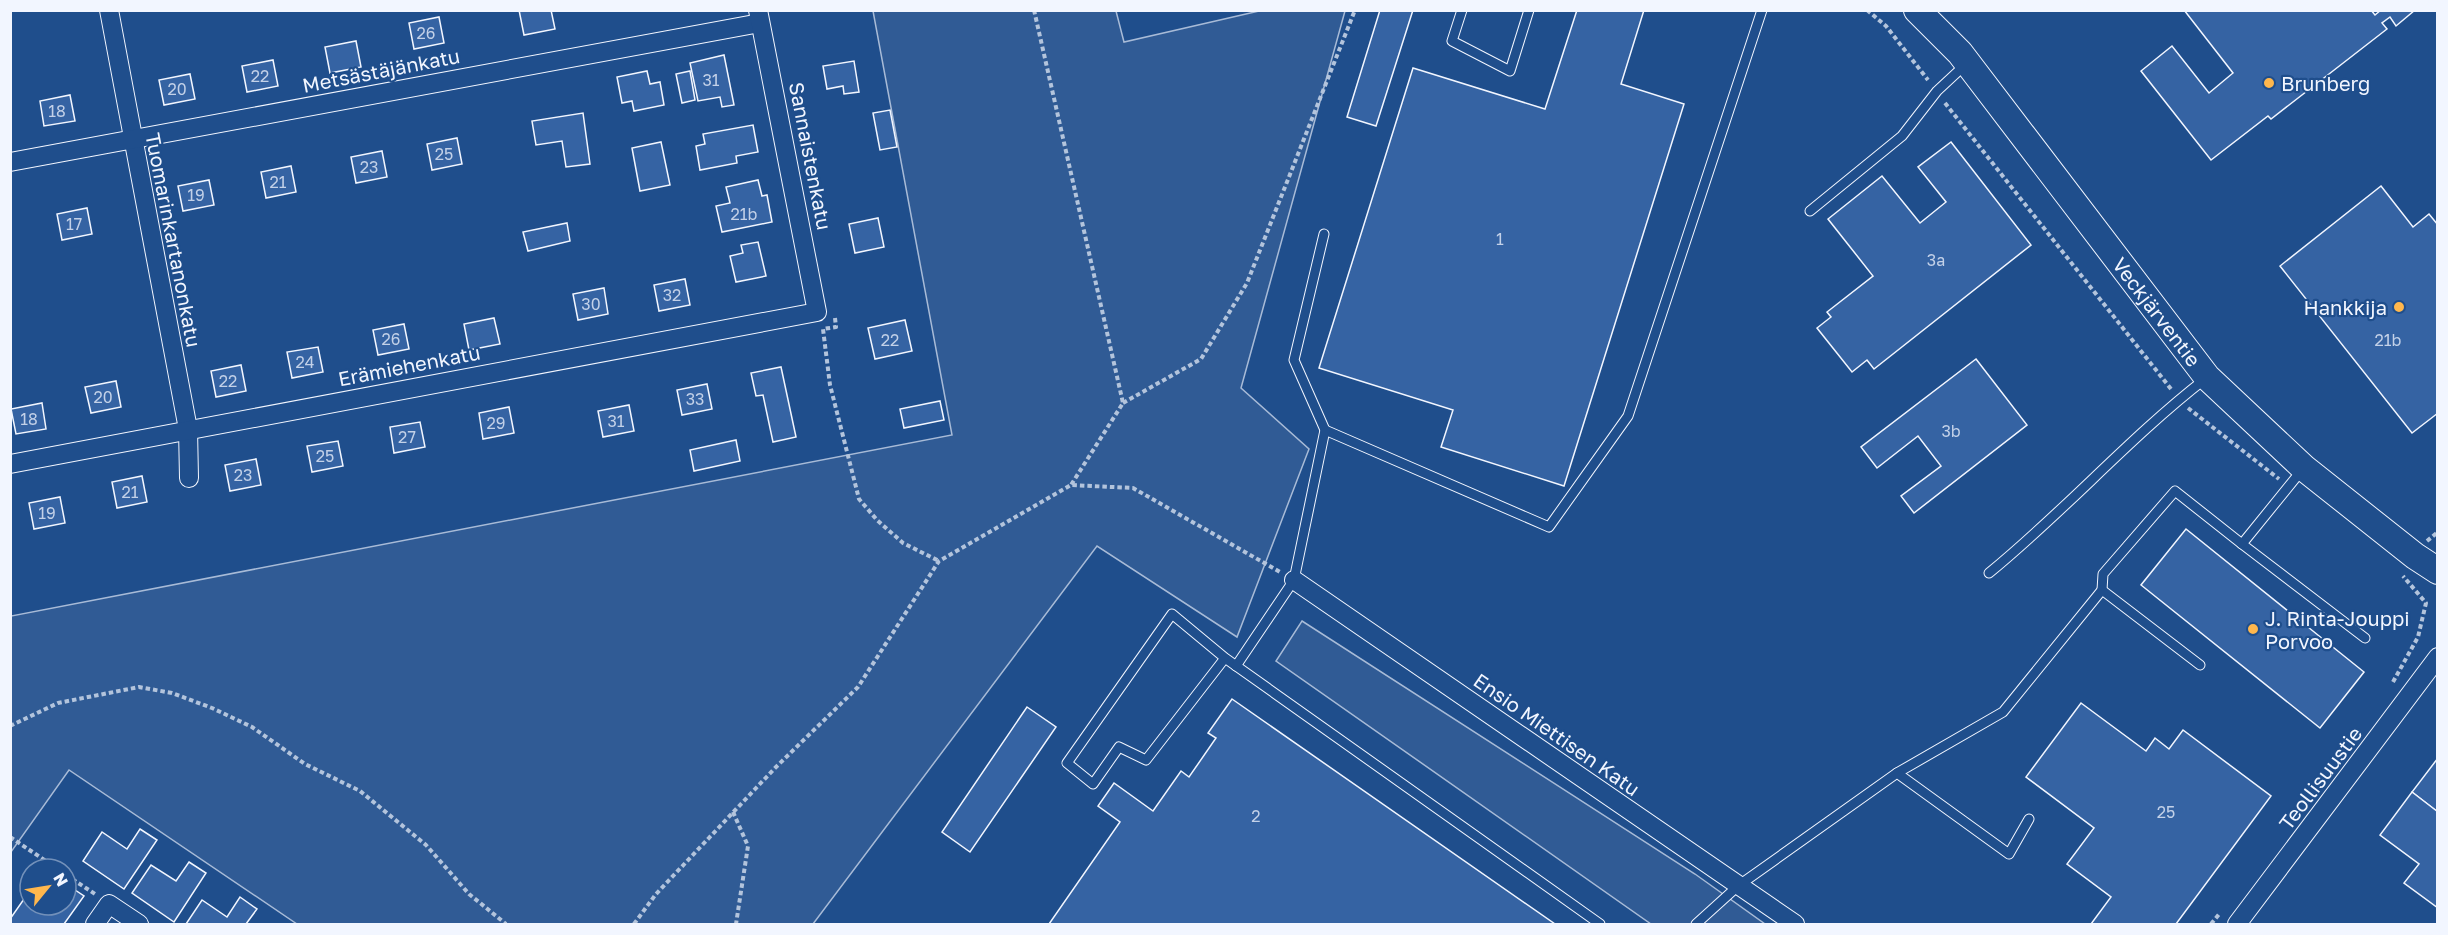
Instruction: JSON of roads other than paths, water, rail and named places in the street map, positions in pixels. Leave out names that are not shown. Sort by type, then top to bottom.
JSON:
[{"type":"main road","name":"Veckjärventie","points":[[1917,10],[1967,63],[2207,377],[2297,478],[2438,571]]},
{"type":"street","name":"Tuomarinkartanonkatu","points":[[109,10],[131,140],[188,429],[189,478]]},
{"type":"street","name":"Metsästäjänkatu","points":[[10,162],[759,16]]},
{"type":"street","name":"Sannaistenkatu","points":[[759,16],[820,320]]},
{"type":"street","name":"Erämiehenkatu","points":[[10,464],[188,429],[820,320]]},
{"type":"street","name":"Ensio Miettisen Katu","points":[[1294,580],[1795,924]]},
{"type":"street","name":"Teollisuustie","points":[[2237,924],[2438,657]]},
{"type":"street","points":[[95,924],[109,904],[139,924]]},
{"type":"lane","points":[[1462,10],[1452,41],[1510,71],[1529,10]]},
{"type":"lane","points":[[1325,430],[1549,527],[1628,416],[1762,10]]},
{"type":"lane","points":[[1810,211],[1902,136],[1937,91],[1967,63]]},
{"type":"lane","points":[[1236,666],[1294,580],[1325,430],[1294,360],[1324,234]]},
{"type":"lane","points":[[1989,573],[2041,531],[2180,399],[2207,377]]},
{"type":"lane","points":[[2242,544],[2297,478]]},
{"type":"lane","points":[[1696,924],[1738,886],[1897,773],[2003,712],[2102,590],[2103,574],[2175,491],[2365,638]]},
{"type":"lane","points":[[2102,590],[2200,665]]},
{"type":"lane","points":[[1225,658],[1146,760],[1119,747],[1094,784],[1068,762],[1172,614],[1236,666],[1600,924]]},
{"type":"lane","points":[[1897,773],[2009,854],[2029,819]]},
{"type":"place","name":"Brunberg","points":[[2269,83]]},
{"type":"place","name":"Hankkija","points":[[2399,307]]},
{"type":"place","name":"J. Rinta-Jouppi Porvoo","points":[[2253,629]]}]
